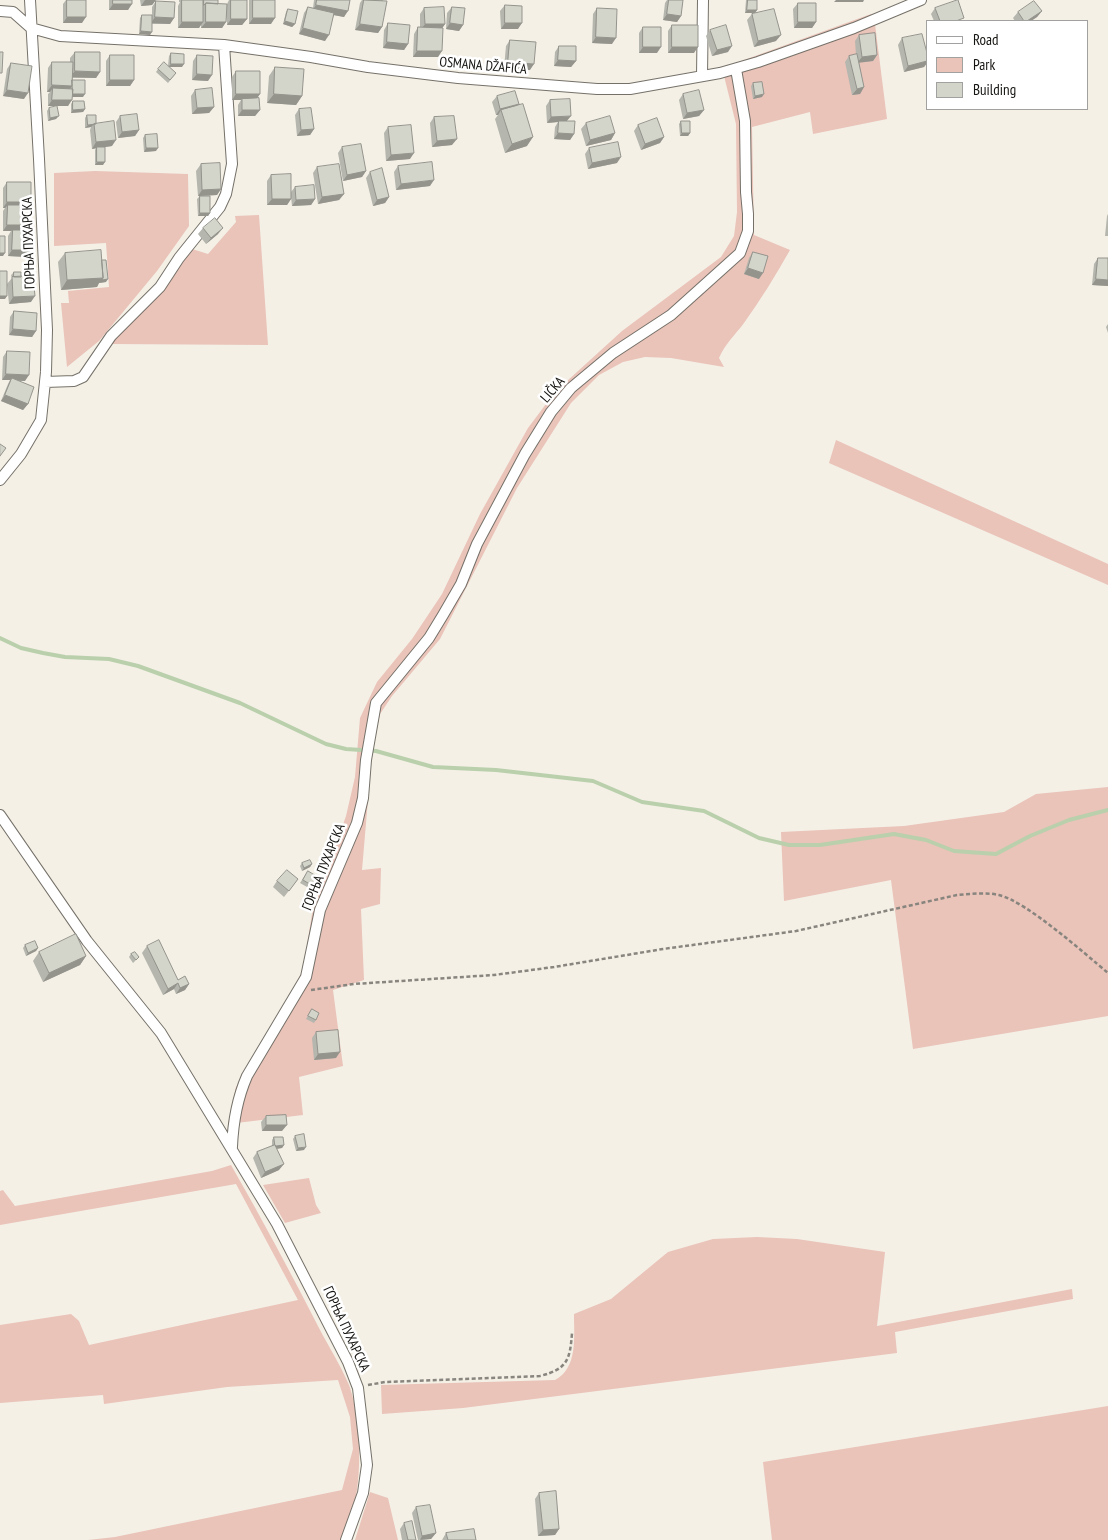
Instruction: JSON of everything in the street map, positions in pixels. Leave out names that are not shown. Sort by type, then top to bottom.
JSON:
[{"type":"street","name":"ГОРЊА ПУХАРСКА","points":[[0,480],[21,454],[42,420],[45,382],[47,330],[30,0]]},
{"type":"street","points":[[702,76],[703,0]]},
{"type":"street","name":"OSMANA DŽAFIĆA","points":[[32,28],[60,36],[224,46],[449,77],[597,89],[630,89],[736,68],[854,28],[921,0]]},
{"type":"street","points":[[0,11],[13,12],[32,28]]},
{"type":"street","points":[[45,382],[74,381],[84,377],[111,336],[160,286],[183,251],[220,207],[226,194],[232,164],[224,46]]},
{"type":"street","name":"LIČKA","points":[[366,760],[376,703],[429,638],[443,615],[461,584],[477,544],[525,454],[551,412],[571,388],[612,353],[671,315],[740,254],[748,231],[748,214],[745,121],[736,68]]},
{"type":"street","name":"ГОРЊА ПУХАРСКА","points":[[232,1146],[237,1108],[247,1076],[306,977],[320,910],[357,823],[363,798],[366,760]]},
{"type":"street","name":"ГОРЊА ПУХАРСКА","points":[[0,814],[87,941],[161,1033],[232,1146],[312,1290],[358,1388],[367,1465],[363,1493],[346,1540]]},
{"type":"path","points":[[298,992],[354,984],[494,975],[672,948],[796,932],[957,895],[976,893],[1000,895],[1027,909],[1108,973]]},
{"type":"path","points":[[358,1388],[385,1382],[540,1376],[561,1368],[570,1356],[572,1333]]},
{"type":"green space","points":[[871,14],[875,24],[887,119],[813,134],[810,112],[752,127],[754,235],[790,250],[744,323],[721,353],[719,358],[724,367],[671,358],[645,357],[623,362],[599,375],[571,403],[517,488],[440,639],[392,696],[380,714],[372,753],[362,870],[381,868],[380,904],[361,909],[364,980],[333,990],[343,1066],[299,1077],[303,1115],[228,1124],[236,1087],[252,1065],[303,970],[312,914],[346,816],[355,777],[360,718],[377,682],[412,639],[442,594],[480,514],[528,428],[555,392],[622,331],[721,257],[734,236],[737,212],[736,124],[722,68]]},
{"type":"green space","points":[[95,171],[188,174],[189,226],[157,271],[99,341],[67,367],[61,303],[69,303],[68,291],[109,287],[106,243],[54,246],[54,173]]},
{"type":"green space","points":[[259,215],[268,345],[111,344],[120,332],[154,301],[189,248],[208,254],[236,222],[235,216]]},
{"type":"green space","points":[[836,440],[1108,564],[1108,585],[829,463]]},
{"type":"green space","points":[[1108,787],[1108,1016],[913,1049],[891,880],[784,901],[781,832],[904,826],[1004,812],[1036,794]]},
{"type":"green space","points":[[231,1165],[349,1385],[357,1420],[359,1464],[358,1486],[348,1525],[340,1540],[88,1540],[115,1537],[342,1490],[353,1449],[350,1417],[338,1380],[227,1387],[104,1404],[103,1395],[0,1403],[0,1325],[71,1314],[79,1321],[89,1345],[298,1300],[236,1184],[0,1225],[0,1191],[3,1190],[15,1206],[212,1171]]},
{"type":"green space","points":[[309,1178],[316,1205],[321,1213],[285,1223],[263,1185]]},
{"type":"green space","points":[[757,1237],[797,1239],[885,1252],[877,1326],[1072,1289],[1073,1299],[895,1332],[897,1353],[463,1408],[382,1414],[381,1385],[555,1380],[568,1368],[571,1360],[574,1342],[574,1314],[611,1299],[668,1252],[713,1239]]},
{"type":"green space","points":[[1108,1406],[1108,1540],[772,1540],[763,1462]]},
{"type":"green space","points":[[370,1492],[388,1498],[398,1540],[355,1540]]},
{"type":"building","points":[[67,0],[86,0],[86,17],[67,17]]},
{"type":"building","points":[[113,0],[132,0],[132,4],[113,4]]},
{"type":"building","points":[[182,0],[203,0],[203,22],[182,22]]},
{"type":"building","points":[[204,0],[218,0],[218,4],[206,3],[204,5]]},
{"type":"building","points":[[231,0],[247,0],[247,19],[231,19]]},
{"type":"building","points":[[253,0],[275,0],[275,18],[253,18]]},
{"type":"building","points":[[317,0],[350,0],[348,11],[316,5]]},
{"type":"building","points":[[364,0],[387,1],[382,27],[360,24]]},
{"type":"building","points":[[669,0],[683,0],[681,16],[667,14]]},
{"type":"building","points":[[748,0],[757,0],[757,10],[747,10]]},
{"type":"building","points":[[958,0],[964,18],[959,20],[940,20],[935,8]]},
{"type":"building","points":[[156,1],[175,2],[174,18],[155,17]]},
{"type":"building","points":[[1034,1],[1042,11],[1028,20],[1023,20],[1018,12]]},
{"type":"building","points":[[206,3],[227,4],[226,22],[206,22]]},
{"type":"building","points":[[798,3],[816,3],[816,22],[798,22]]},
{"type":"building","points":[[505,5],[522,6],[522,23],[505,23]]},
{"type":"building","points":[[308,7],[334,13],[329,35],[303,28]]},
{"type":"building","points":[[444,7],[445,24],[425,24],[424,8]]},
{"type":"building","points":[[452,7],[465,8],[463,25],[450,23]]},
{"type":"building","points":[[597,8],[617,9],[616,38],[596,37]]},
{"type":"building","points":[[288,9],[298,11],[295,24],[285,21]]},
{"type":"building","points":[[774,9],[781,35],[758,41],[752,14]]},
{"type":"building","points":[[142,15],[152,15],[152,32],[141,31]]},
{"type":"building","points":[[388,23],[410,25],[408,44],[387,42]]},
{"type":"building","points":[[672,25],[698,25],[698,47],[672,47]]},
{"type":"building","points":[[726,25],[732,46],[717,50],[710,30]]},
{"type":"building","points":[[418,27],[443,28],[442,51],[417,51]]},
{"type":"building","points":[[643,27],[661,27],[661,47],[643,47]]},
{"type":"building","points":[[875,33],[877,55],[862,57],[859,35]]},
{"type":"building","points":[[922,34],[926,49],[926,61],[908,66],[902,38]]},
{"type":"building","points":[[510,40],[536,42],[534,64],[508,62]]},
{"type":"building","points":[[559,46],[576,46],[576,61],[558,60]]},
{"type":"building","points":[[0,52],[3,52],[2,73],[0,73]]},
{"type":"building","points":[[75,52],[100,52],[100,72],[75,71]]},
{"type":"building","points":[[171,53],[184,54],[184,64],[171,64]]},
{"type":"building","points":[[857,54],[864,87],[857,89],[849,56]]},
{"type":"building","points":[[110,55],[134,55],[134,80],[110,80]]},
{"type":"building","points":[[197,55],[213,56],[212,75],[197,74]]},
{"type":"building","points":[[52,62],[73,62],[72,86],[52,85]]},
{"type":"building","points":[[164,62],[176,73],[170,80],[158,69]]},
{"type":"building","points":[[11,63],[32,66],[28,93],[7,90]]},
{"type":"building","points":[[275,67],[304,69],[302,96],[274,94]]},
{"type":"building","points":[[236,71],[260,71],[260,94],[236,94]]},
{"type":"building","points":[[72,80],[85,80],[85,94],[73,94]]},
{"type":"building","points":[[762,82],[764,94],[755,96],[753,83]]},
{"type":"building","points":[[53,88],[73,89],[72,100],[52,100]]},
{"type":"building","points":[[212,88],[214,107],[197,108],[195,90]]},
{"type":"building","points":[[699,90],[704,110],[687,113],[683,94]]},
{"type":"building","points":[[515,91],[519,104],[500,109],[497,96]]},
{"type":"building","points":[[259,98],[260,110],[242,110],[242,99]]},
{"type":"building","points":[[570,99],[571,116],[551,117],[550,100]]},
{"type":"building","points":[[73,101],[84,101],[85,109],[73,110]]},
{"type":"building","points":[[523,104],[533,137],[512,144],[501,110]]},
{"type":"building","points":[[57,106],[59,116],[50,118],[49,108]]},
{"type":"building","points":[[311,108],[314,129],[301,130],[299,109]]},
{"type":"building","points":[[137,114],[139,130],[122,132],[120,116]]},
{"type":"building","points":[[87,115],[96,115],[96,124],[88,125]]},
{"type":"building","points":[[454,116],[457,139],[437,141],[434,117]]},
{"type":"building","points":[[610,116],[615,133],[590,140],[586,123]]},
{"type":"building","points":[[657,118],[664,137],[645,144],[638,125]]},
{"type":"building","points":[[114,121],[116,140],[96,142],[94,124]]},
{"type":"building","points":[[559,121],[575,121],[574,134],[558,133]]},
{"type":"building","points":[[681,121],[690,121],[690,133],[682,133]]},
{"type":"building","points":[[411,125],[414,153],[391,155],[388,127]]},
{"type":"building","points":[[157,134],[158,148],[146,148],[145,135]]},
{"type":"building","points":[[618,142],[621,157],[592,163],[589,148]]},
{"type":"building","points":[[361,144],[366,171],[347,175],[342,147]]},
{"type":"building","points":[[97,147],[105,147],[105,162],[97,162]]},
{"type":"building","points":[[432,162],[434,180],[401,184],[398,166]]},
{"type":"building","points":[[220,163],[221,189],[202,190],[201,164]]},
{"type":"building","points":[[339,164],[344,194],[322,197],[317,167]]},
{"type":"building","points":[[382,168],[389,197],[377,200],[370,172]]},
{"type":"building","points":[[291,174],[291,199],[272,199],[271,175]]},
{"type":"building","points":[[7,182],[31,182],[31,202],[7,202]]},
{"type":"building","points":[[314,185],[315,199],[296,200],[295,187]]},
{"type":"building","points":[[200,196],[210,196],[210,213],[200,213]]},
{"type":"building","points":[[8,205],[23,205],[23,225],[7,225]]},
{"type":"building","points":[[215,218],[223,228],[211,238],[203,228]]},
{"type":"building","points":[[13,230],[31,230],[31,250],[12,250]]},
{"type":"building","points":[[0,236],[5,236],[5,253],[0,253]]},
{"type":"building","points":[[101,250],[103,278],[67,280],[65,253]]},
{"type":"building","points":[[753,252],[768,256],[763,273],[748,268]]},
{"type":"building","points":[[1098,258],[1108,258],[1108,280],[1096,279]]},
{"type":"building","points":[[102,260],[106,260],[108,279],[102,280],[103,278]]},
{"type":"building","points":[[0,271],[7,271],[7,296],[0,296]]},
{"type":"building","points":[[14,272],[21,272],[21,277],[14,277]]},
{"type":"building","points":[[33,276],[35,296],[13,297],[12,277]]},
{"type":"building","points":[[14,311],[37,313],[36,331],[13,329]]},
{"type":"building","points":[[7,351],[30,352],[29,375],[6,374]]},
{"type":"building","points":[[12,378],[34,387],[28,404],[5,395]]},
{"type":"building","points":[[0,444],[6,448],[0,456]]},
{"type":"building","points":[[310,860],[312,864],[304,868],[302,863]]},
{"type":"building","points":[[287,870],[298,879],[289,891],[277,881]]},
{"type":"building","points":[[308,871],[323,880],[318,889],[303,880]]},
{"type":"building","points":[[76,934],[86,956],[49,973],[39,952]]},
{"type":"building","points":[[159,940],[178,980],[185,976],[189,984],[180,988],[178,983],[168,989],[147,946]]},
{"type":"building","points":[[35,941],[38,948],[28,953],[25,945]]},
{"type":"building","points":[[135,952],[139,957],[136,960],[131,954]]},
{"type":"building","points":[[312,1009],[319,1013],[316,1020],[308,1016]]},
{"type":"building","points":[[338,1030],[340,1052],[318,1054],[316,1032]]},
{"type":"building","points":[[286,1115],[287,1125],[266,1125],[266,1116]]},
{"type":"building","points":[[304,1134],[306,1147],[298,1148],[295,1136]]},
{"type":"building","points":[[274,1137],[283,1137],[284,1145],[276,1146]]},
{"type":"building","points":[[275,1145],[284,1164],[265,1172],[257,1152]]},
{"type":"building","points":[[556,1491],[559,1529],[543,1530],[539,1493]]},
{"type":"building","points":[[430,1505],[436,1533],[422,1536],[416,1507]]},
{"type":"building","points":[[412,1521],[416,1540],[408,1540],[404,1523]]},
{"type":"building","points":[[474,1529],[476,1540],[448,1540],[446,1533]]},
{"type":"waterway","points":[[0,638],[21,648],[43,653],[65,657],[109,659],[138,666],[240,703],[326,744],[346,749],[376,751],[433,767],[496,770],[593,781],[642,802],[704,811],[759,838],[789,845],[820,845],[894,834],[926,840],[954,851],[996,854],[1030,836],[1069,820],[1108,810]]}]
